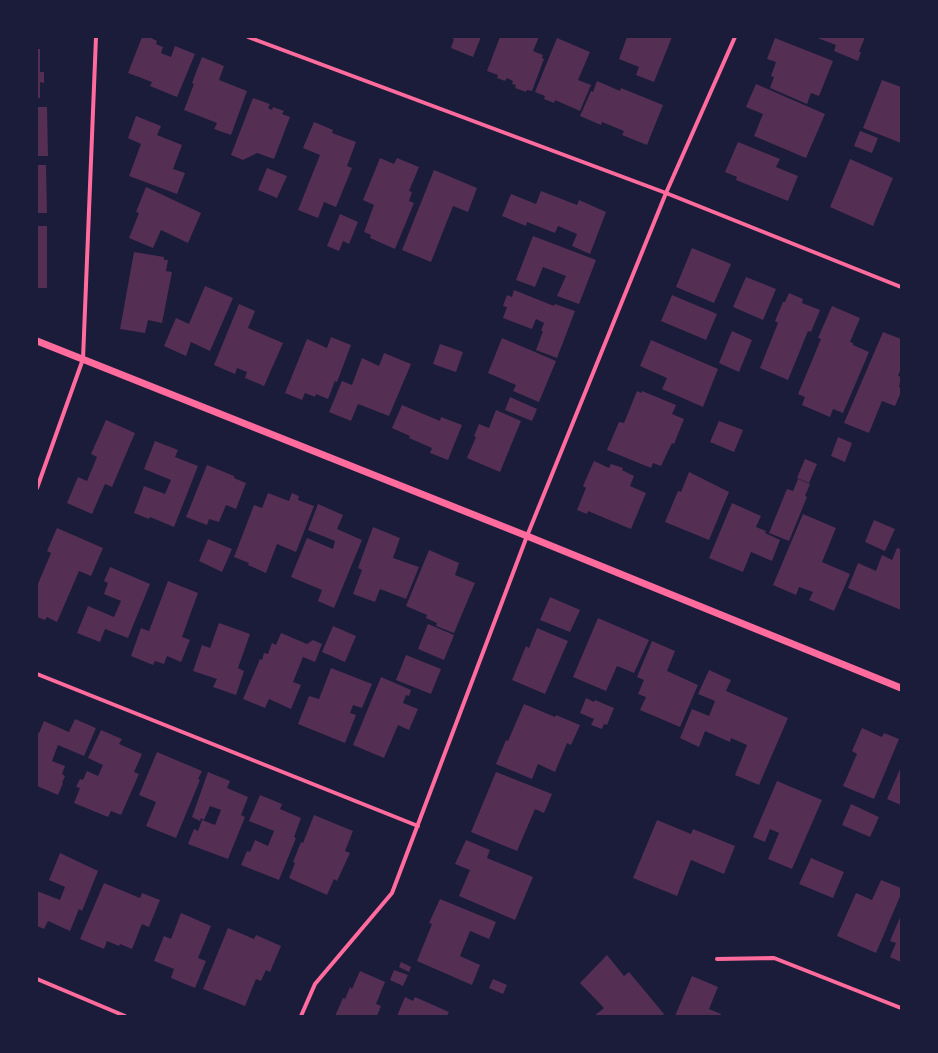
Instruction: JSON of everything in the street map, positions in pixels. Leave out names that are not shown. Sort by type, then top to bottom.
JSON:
[{"type":"street","points":[[37,488],[83,359],[96,37]]},
{"type":"street","points":[[248,37],[666,193],[901,287]]},
{"type":"street","points":[[301,1016],[315,984],[392,893],[527,536],[666,193],[735,37]]},
{"type":"street","points":[[37,342],[527,536],[901,688]]},
{"type":"street","points":[[37,674],[418,826]]},
{"type":"street","points":[[716,959],[774,958],[901,1008]]},
{"type":"street","points":[[37,979],[125,1016]]},
{"type":"building","points":[[142,37],[149,37],[157,41],[156,44],[163,47],[161,53],[171,57],[175,46],[195,54],[177,97],[150,86],[152,82],[128,73]]},
{"type":"building","points":[[449,37],[481,37],[473,57],[451,48],[454,39]]},
{"type":"building","points":[[500,37],[539,37],[533,51],[543,55],[542,58],[544,59],[532,91],[527,90],[526,92],[515,88],[516,85],[512,84],[513,81],[507,78],[505,81],[497,78],[498,75],[487,71]]},
{"type":"building","points":[[627,37],[672,37],[654,82],[636,75],[639,67],[619,59]]},
{"type":"building","points":[[815,37],[865,37],[859,52],[861,52],[858,61],[834,51],[836,45]]},
{"type":"building","points":[[557,38],[590,52],[578,80],[591,85],[580,111],[555,100],[554,103],[544,99],[545,96],[535,92]]},
{"type":"building","points":[[775,38],[833,61],[819,96],[811,93],[807,104],[770,88],[774,77],[771,76],[776,62],[767,59]]},
{"type":"building","points":[[37,49],[40,49],[40,72],[44,72],[44,83],[40,82],[40,98],[37,98]]},
{"type":"building","points":[[202,57],[224,66],[219,80],[247,91],[231,135],[214,129],[217,123],[184,110]]},
{"type":"building","points":[[882,80],[901,87],[901,143],[863,128]]},
{"type":"building","points":[[597,81],[620,91],[621,88],[663,105],[647,145],[622,135],[624,131],[602,122],[601,125],[580,116],[591,91],[593,92]]},
{"type":"building","points":[[756,84],[825,114],[806,158],[754,136],[763,114],[746,107]]},
{"type":"building","points":[[253,98],[270,104],[268,108],[272,110],[273,107],[284,111],[282,114],[290,117],[274,159],[257,153],[243,160],[231,155]]},
{"type":"building","points":[[37,107],[47,107],[48,156],[37,156]]},
{"type":"building","points":[[136,116],[161,126],[157,135],[182,145],[173,169],[185,173],[177,194],[129,176],[141,144],[128,138]]},
{"type":"building","points":[[314,122],[333,130],[332,133],[356,142],[347,166],[352,168],[336,207],[324,202],[318,218],[298,210],[320,155],[303,148]]},
{"type":"building","points":[[860,131],[878,138],[872,153],[854,146]]},
{"type":"building","points":[[738,142],[780,159],[776,167],[798,176],[788,201],[736,180],[737,177],[725,172]]},
{"type":"building","points":[[380,158],[394,164],[397,158],[419,167],[409,191],[412,192],[409,201],[414,203],[395,249],[370,238],[371,235],[364,232],[374,205],[363,200]]},
{"type":"building","points":[[850,159],[893,178],[873,226],[830,207]]},
{"type":"building","points":[[37,165],[46,165],[47,213],[37,213]]},
{"type":"building","points":[[267,168],[287,176],[277,198],[258,190]]},
{"type":"building","points":[[434,170],[477,188],[468,212],[453,206],[431,262],[402,250]]},
{"type":"building","points":[[146,187],[201,213],[188,243],[161,230],[153,248],[129,238],[139,213],[136,212]]},
{"type":"building","points":[[541,191],[577,205],[579,200],[606,212],[590,254],[572,246],[577,234],[558,226],[555,233],[527,222],[526,226],[502,216],[511,194],[536,204]]},
{"type":"building","points":[[340,214],[358,222],[349,244],[343,241],[339,251],[327,246]]},
{"type":"building","points":[[37,226],[47,226],[47,288],[37,288]]},
{"type":"building","points":[[533,236],[596,260],[579,304],[557,296],[566,276],[543,267],[535,287],[516,280]]},
{"type":"building","points":[[692,248],[731,264],[714,303],[676,287]]},
{"type":"building","points":[[134,252],[164,257],[164,260],[168,260],[166,271],[172,272],[162,323],[148,320],[145,333],[120,329]]},
{"type":"building","points":[[746,277],[776,289],[763,320],[733,307]]},
{"type":"building","points":[[205,286],[233,298],[210,351],[191,342],[186,356],[164,346],[176,318],[189,324]]},
{"type":"building","points":[[514,290],[554,306],[555,304],[575,311],[557,358],[536,350],[543,331],[541,331],[544,323],[536,319],[532,329],[503,318],[507,307],[503,306],[507,295],[512,297]]},
{"type":"building","points":[[789,293],[803,299],[802,303],[820,310],[811,332],[808,331],[788,380],[760,368],[778,323],[775,321],[783,302],[785,302]]},
{"type":"building","points":[[672,295],[717,314],[706,340],[661,321]]},
{"type":"building","points":[[239,304],[255,311],[248,328],[283,343],[264,386],[245,378],[247,372],[237,368],[235,374],[214,365]]},
{"type":"building","points":[[832,306],[860,318],[850,342],[853,343],[853,345],[869,352],[843,413],[833,409],[830,417],[802,405],[805,397],[798,394],[821,339],[818,338]]},
{"type":"building","points":[[732,331],[752,340],[739,372],[719,363]]},
{"type":"building","points":[[883,332],[901,339],[901,368],[898,376],[901,377],[899,387],[901,387],[901,392],[895,406],[882,401],[869,433],[844,423]]},
{"type":"building","points":[[331,337],[351,345],[337,382],[335,381],[328,399],[316,394],[315,397],[305,393],[302,400],[285,393],[307,339],[327,348]]},
{"type":"building","points":[[502,338],[556,361],[539,402],[513,391],[516,385],[488,373]]},
{"type":"building","points":[[651,340],[718,369],[703,407],[662,389],[667,378],[640,366]]},
{"type":"building","points":[[440,344],[463,352],[456,372],[433,364]]},
{"type":"building","points":[[384,353],[411,364],[389,416],[358,404],[351,421],[329,412],[342,381],[352,385],[362,358],[379,366]]},
{"type":"building","points":[[637,391],[641,393],[642,391],[676,405],[672,414],[684,419],[674,444],[672,443],[661,466],[653,463],[651,468],[607,450],[619,422],[624,423]]},
{"type":"building","points":[[510,397],[537,409],[532,421],[505,410]]},
{"type":"building","points":[[402,405],[440,421],[441,417],[462,425],[448,460],[430,453],[432,448],[409,438],[410,436],[392,428]]},
{"type":"building","points":[[496,410],[521,421],[500,472],[467,458],[476,437],[474,436],[479,424],[489,428]]},
{"type":"building","points":[[106,420],[135,433],[112,487],[105,484],[92,514],[67,503],[78,477],[87,481],[97,457],[91,454]]},
{"type":"building","points":[[719,421],[743,430],[734,452],[710,442]]},
{"type":"building","points":[[838,437],[852,443],[845,462],[831,456]]},
{"type":"building","points":[[155,441],[178,450],[175,457],[198,466],[174,527],[150,517],[149,519],[134,513],[144,486],[165,494],[171,480],[144,469]]},
{"type":"building","points":[[805,459],[817,464],[809,483],[797,478]]},
{"type":"building","points":[[594,461],[609,468],[611,464],[623,468],[622,470],[634,476],[630,486],[646,493],[631,529],[588,511],[587,514],[577,510],[586,488],[583,486]]},
{"type":"building","points":[[207,465],[234,476],[234,478],[246,483],[236,509],[226,505],[219,522],[209,519],[207,525],[186,517]]},
{"type":"building","points":[[689,472],[729,492],[709,540],[665,522],[678,491],[681,492]]},
{"type":"building","points":[[798,479],[810,484],[805,496],[807,497],[789,541],[769,533],[787,489],[793,491]]},
{"type":"building","points":[[268,493],[289,501],[292,493],[299,496],[298,500],[314,506],[296,552],[277,544],[266,573],[248,565],[249,563],[234,557],[254,505],[262,508]]},
{"type":"building","points":[[732,503],[761,516],[756,527],[766,531],[765,533],[780,540],[772,561],[751,552],[743,572],[709,558]]},
{"type":"building","points":[[318,504],[343,515],[337,529],[362,540],[334,608],[318,601],[322,590],[291,577],[307,538],[333,549],[335,541],[308,530]]},
{"type":"building","points":[[803,514],[836,528],[822,562],[850,574],[834,611],[809,600],[813,592],[799,587],[796,595],[773,585]]},
{"type":"building","points":[[874,520],[895,529],[885,551],[865,542]]},
{"type":"building","points":[[373,527],[400,538],[393,558],[419,567],[406,599],[380,589],[375,602],[353,594],[362,570],[358,568]]},
{"type":"building","points":[[57,528],[103,548],[91,576],[79,571],[57,622],[47,617],[45,620],[37,617],[37,586],[51,553],[47,551]]},
{"type":"building","points":[[208,539],[232,549],[222,572],[199,561]]},
{"type":"building","points":[[897,548],[901,549],[901,610],[848,588],[858,563],[876,571],[882,555],[892,560]]},
{"type":"building","points":[[429,550],[459,563],[455,575],[475,583],[454,633],[436,626],[437,623],[426,618],[427,615],[406,606]]},
{"type":"building","points":[[110,567],[150,584],[128,638],[105,629],[100,642],[77,633],[88,606],[114,617],[121,601],[104,594],[108,583],[104,581]]},
{"type":"building","points":[[168,581],[198,593],[182,637],[190,640],[181,662],[167,656],[164,664],[155,661],[153,665],[131,656],[141,628],[149,631]]},
{"type":"building","points":[[550,597],[580,610],[570,632],[540,620]]},
{"type":"building","points":[[598,618],[649,640],[634,673],[617,666],[606,691],[573,677]]},
{"type":"building","points":[[219,623],[250,634],[238,668],[244,671],[236,695],[213,687],[217,679],[193,671],[202,645],[210,648]]},
{"type":"building","points":[[428,624],[454,635],[444,660],[418,649]]},
{"type":"building","points":[[333,626],[356,636],[345,662],[322,652]]},
{"type":"building","points":[[537,628],[568,641],[545,694],[512,680],[526,646],[529,648]]},
{"type":"building","points":[[281,633],[307,644],[313,640],[322,644],[315,662],[303,657],[293,682],[301,685],[291,709],[269,699],[265,708],[243,699],[260,659],[262,660],[264,653],[268,654],[272,643],[276,645]]},
{"type":"building","points":[[652,641],[675,651],[667,671],[698,685],[680,727],[640,710],[646,697],[638,694],[644,680],[637,677]]},
{"type":"building","points":[[406,655],[441,669],[431,694],[396,680]]},
{"type":"building","points":[[331,668],[372,684],[362,708],[353,705],[350,713],[356,715],[345,743],[298,724],[309,696],[319,699]]},
{"type":"building","points":[[709,670],[731,680],[726,691],[788,718],[759,785],[735,775],[747,745],[731,738],[730,742],[705,731],[699,747],[680,738],[692,709],[709,716],[715,701],[698,694]]},
{"type":"building","points":[[381,677],[411,690],[409,696],[406,695],[403,703],[418,709],[409,730],[398,725],[384,758],[353,745]]},
{"type":"building","points":[[586,698],[614,708],[607,725],[604,724],[602,729],[591,725],[594,719],[580,713]]},
{"type":"building","points":[[524,704],[555,717],[556,715],[580,725],[571,745],[567,743],[555,772],[538,764],[532,779],[496,764]]},
{"type":"building","points":[[75,719],[96,728],[84,756],[58,745],[52,761],[65,766],[62,774],[65,776],[58,795],[37,786],[37,732],[39,733],[44,721],[69,732]]},
{"type":"building","points":[[862,728],[882,737],[884,733],[899,739],[874,799],[843,786],[857,754],[852,751]]},
{"type":"building","points":[[101,730],[122,739],[119,744],[142,754],[134,772],[139,774],[121,815],[111,811],[108,817],[74,803],[80,788],[76,787],[80,779],[83,780],[87,771],[98,776],[103,765],[88,758]]},
{"type":"building","points":[[157,752],[202,771],[198,779],[200,780],[176,838],[146,826],[156,802],[139,795]]},
{"type":"building","points":[[901,767],[901,805],[887,799]]},
{"type":"building","points":[[208,772],[230,781],[227,788],[248,797],[241,815],[245,817],[228,859],[188,844],[194,829],[198,831],[202,820],[215,825],[221,810],[210,806],[204,820],[201,818],[200,821],[192,817]]},
{"type":"building","points":[[496,772],[552,794],[544,813],[535,809],[517,851],[471,832]]},
{"type":"building","points":[[777,781],[822,800],[792,869],[768,859],[779,833],[770,829],[765,842],[753,837]]},
{"type":"building","points":[[260,795],[282,804],[280,809],[301,818],[294,837],[296,838],[279,880],[241,865],[247,851],[250,852],[255,840],[268,846],[274,831],[249,821]]},
{"type":"building","points":[[851,804],[879,817],[870,837],[842,825]]},
{"type":"building","points":[[314,815],[353,831],[345,851],[350,853],[337,881],[334,879],[327,895],[289,878],[295,863],[293,862],[301,842],[303,843]]},
{"type":"building","points":[[657,820],[691,834],[693,829],[735,846],[724,874],[691,860],[677,896],[633,878]]},
{"type":"building","points":[[466,840],[490,850],[487,858],[533,877],[515,920],[459,896],[470,870],[455,864]]},
{"type":"building","points":[[60,853],[98,871],[82,911],[79,909],[70,931],[48,921],[44,929],[37,926],[37,891],[60,900],[65,887],[49,880]]},
{"type":"building","points":[[811,858],[844,872],[833,898],[799,884]]},
{"type":"building","points":[[881,880],[901,888],[901,894],[876,953],[837,936],[856,893],[872,900]]},
{"type":"building","points":[[104,883],[140,898],[142,893],[160,900],[149,927],[142,924],[132,949],[107,941],[104,949],[80,939]]},
{"type":"building","points":[[440,899],[496,922],[489,939],[470,931],[460,956],[480,965],[472,985],[417,961],[432,924],[429,923]]},
{"type":"building","points":[[181,913],[211,926],[198,958],[206,961],[195,988],[171,978],[174,969],[154,961],[164,936],[171,939]]},
{"type":"building","points":[[901,915],[901,962],[890,957],[896,943],[890,941]]},
{"type":"building","points":[[228,928],[254,939],[256,935],[281,946],[270,972],[266,970],[261,981],[256,979],[245,1006],[203,989]]},
{"type":"building","points":[[607,955],[624,976],[629,972],[664,1014],[662,1016],[594,1016],[604,1008],[580,983]]},
{"type":"building","points":[[401,962],[411,967],[409,972],[399,967]]},
{"type":"building","points":[[394,970],[408,975],[403,986],[390,980]]},
{"type":"building","points":[[360,971],[385,982],[376,1004],[381,1006],[377,1016],[335,1016],[350,987],[352,989]]},
{"type":"building","points":[[692,976],[718,987],[709,1009],[721,1014],[720,1016],[675,1016]]},
{"type":"building","points":[[493,979],[507,985],[503,994],[489,988]]},
{"type":"building","points":[[405,997],[413,1001],[415,997],[449,1012],[447,1016],[397,1016]]}]
